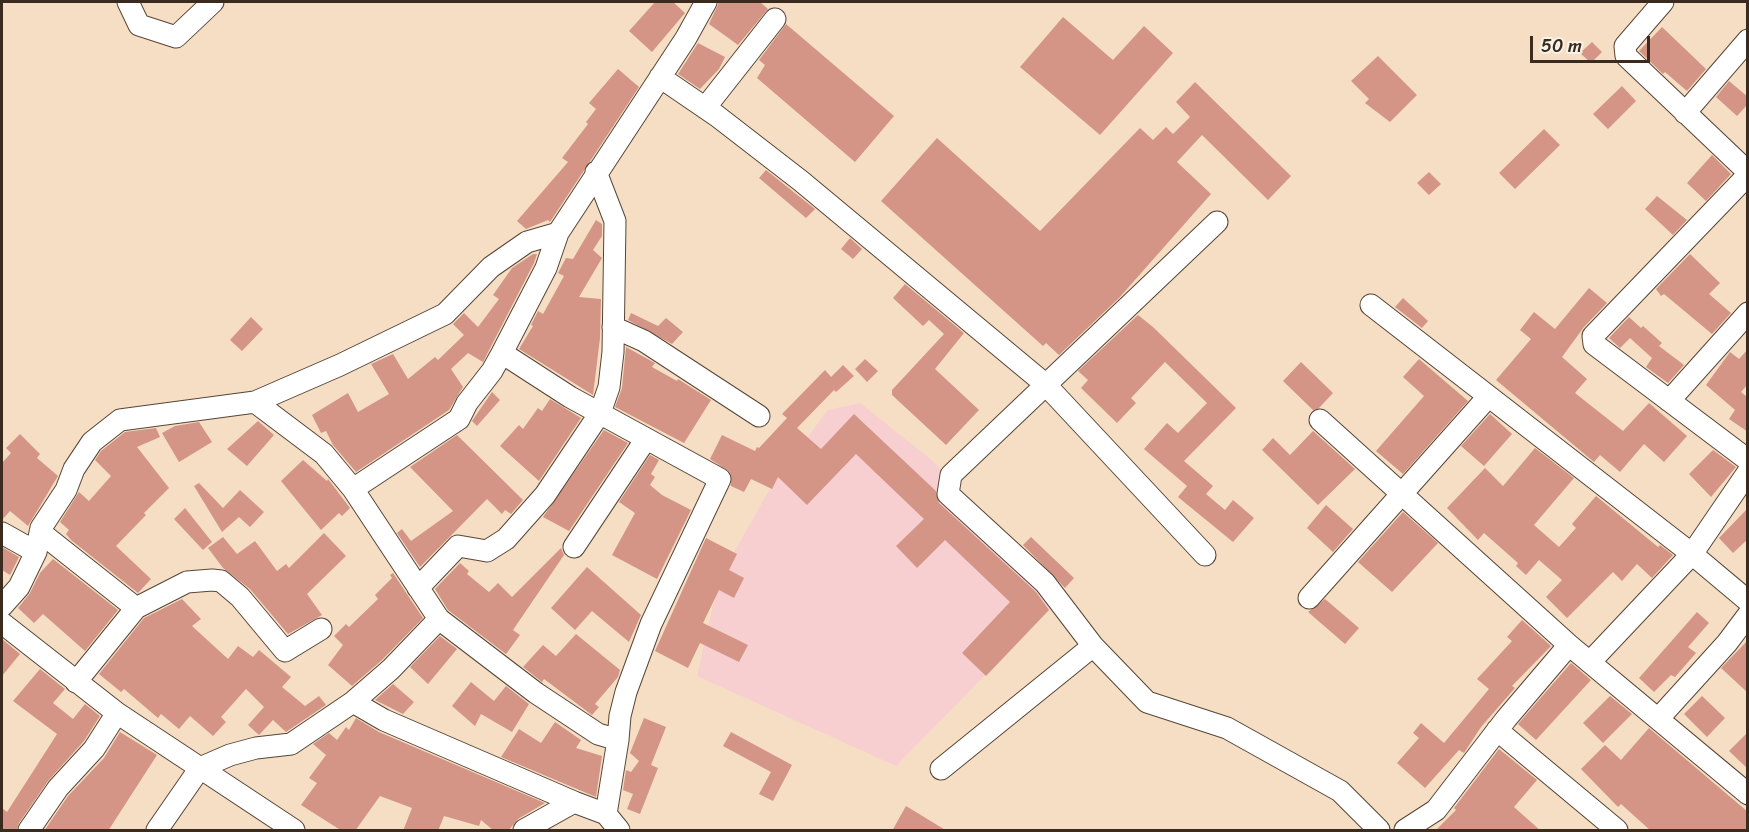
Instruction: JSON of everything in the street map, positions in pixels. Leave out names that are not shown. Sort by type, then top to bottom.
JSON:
[{"type":"street","points":[[128,2],[138,25],[176,37],[213,2]]},
{"type":"street","points":[[353,489],[459,419],[467,403],[492,371],[502,353],[546,268],[558,232],[660,77],[706,2]]},
{"type":"street","points":[[1663,2],[1625,46],[1626,56],[1748,173],[1593,336],[1594,344],[1748,459]]},
{"type":"street","points":[[705,108],[776,19]]},
{"type":"street","points":[[1685,112],[1748,40]]},
{"type":"street","points":[[660,77],[801,181],[1045,384],[1205,555]]},
{"type":"street","points":[[418,588],[458,546],[487,551],[506,539],[545,495],[600,412],[609,387],[613,327],[615,221],[596,172]]},
{"type":"street","points":[[1217,222],[951,476],[948,495],[1045,583],[1093,646],[1147,702],[1227,728],[1340,791],[1379,831]]},
{"type":"street","points":[[2,606],[19,587],[38,542],[66,490],[74,468],[92,442],[103,431],[120,420],[255,402],[340,365],[445,314],[490,267],[527,242],[558,232]]},
{"type":"street","points":[[1371,304],[1692,554],[1748,601]]},
{"type":"street","points":[[1669,401],[1748,313]]},
{"type":"street","points":[[613,327],[644,341],[759,416]]},
{"type":"street","points":[[353,702],[384,720],[574,802],[612,822],[620,716],[626,692],[651,624],[720,479],[544,381],[502,353]]},
{"type":"street","points":[[1309,598],[1488,397]]},
{"type":"street","points":[[255,402],[324,454],[353,489],[439,619],[536,693],[598,734],[618,740]]},
{"type":"street","points":[[1320,420],[1569,645],[1744,785]]},
{"type":"street","points":[[574,547],[645,439]]},
{"type":"street","points":[[1590,662],[1692,554],[1748,472]]},
{"type":"street","points":[[2,533],[38,542],[136,608]]},
{"type":"street","points":[[76,682],[136,608],[187,582],[212,579],[221,581],[240,597],[285,651],[321,629]]},
{"type":"street","points":[[1659,719],[1727,643],[1748,615]]},
{"type":"street","points":[[157,831],[200,768],[248,750],[291,744],[353,702],[391,669],[439,619]]},
{"type":"street","points":[[2,623],[117,713],[294,831]]},
{"type":"street","points":[[1405,831],[1436,810],[1497,730],[1569,645]]},
{"type":"street","points":[[941,769],[1093,646]]},
{"type":"street","points":[[29,831],[58,788],[94,749],[117,713]]},
{"type":"street","points":[[1497,730],[1617,831]]},
{"type":"street","points":[[524,831],[574,802]]},
{"type":"shaded area","points":[[860,403],[933,461],[1054,605],[896,766],[697,676],[719,579],[775,480],[828,410]]},
{"type":"building","points":[[655,2],[673,2],[685,13],[652,52],[629,31]]},
{"type":"building","points":[[719,2],[760,2],[768,9],[738,45],[709,24]]},
{"type":"building","points":[[1063,17],[1113,60],[1144,26],[1173,53],[1100,135],[1020,67]]},
{"type":"building","points":[[786,24],[894,116],[855,162],[757,78],[765,65],[759,60]]},
{"type":"building","points":[[1662,27],[1706,69],[1687,91],[1665,72],[1663,74],[1639,51]]},
{"type":"building","points":[[1592,42],[1602,52],[1591,63],[1580,53]]},
{"type":"building","points":[[698,43],[725,57],[719,69],[700,89],[678,74]]},
{"type":"building","points":[[1378,56],[1417,95],[1390,122],[1365,103],[1369,99],[1351,81]]},
{"type":"building","points":[[618,69],[639,87],[550,222],[548,220],[526,229],[517,221],[568,162],[562,158],[588,124],[586,122],[596,109],[589,103]]},
{"type":"building","points":[[1729,81],[1748,97],[1748,104],[1737,116],[1716,97]]},
{"type":"building","points":[[1195,82],[1291,176],[1268,200],[1202,135],[1177,162],[1211,194],[1119,298],[1059,355],[1046,343],[1043,346],[881,201],[937,138],[1040,231],[1140,128],[1153,140],[1166,127],[1173,134],[1190,117],[1176,102]]},
{"type":"building","points":[[1622,86],[1636,101],[1608,129],[1593,114]]},
{"type":"building","points":[[1544,129],[1560,145],[1515,189],[1499,173]]},
{"type":"building","points":[[1712,155],[1731,174],[1706,201],[1687,183]]},
{"type":"building","points":[[766,170],[815,209],[806,218],[759,178]]},
{"type":"building","points":[[1429,172],[1441,184],[1429,195],[1417,183]]},
{"type":"building","points":[[1657,196],[1687,220],[1673,235],[1645,209]]},
{"type":"building","points":[[596,220],[602,224],[602,236],[593,250],[602,258],[579,297],[601,299],[600,338],[593,395],[519,349],[533,326],[531,325],[538,311],[543,314],[564,276],[558,273],[566,258],[573,259]]},
{"type":"building","points":[[850,238],[862,249],[853,259],[841,249]]},
{"type":"building","points":[[533,254],[537,254],[534,263],[483,362],[468,353],[451,369],[463,387],[449,410],[356,472],[333,445],[326,431],[321,433],[312,415],[348,393],[358,412],[389,394],[371,364],[393,354],[408,379],[435,357],[438,360],[464,335],[453,324],[464,313],[478,327],[499,299],[493,295],[512,268]]},
{"type":"building","points":[[1690,254],[1720,283],[1709,294],[1731,313],[1712,334],[1664,294],[1661,296],[1656,289]]},
{"type":"building","points":[[905,284],[964,333],[935,369],[979,410],[946,445],[892,395],[892,390],[944,334],[929,320],[923,326],[893,298]]},
{"type":"building","points":[[1589,288],[1607,303],[1584,327],[1562,357],[1587,379],[1575,393],[1623,431],[1649,403],[1687,436],[1664,462],[1644,444],[1620,472],[1600,455],[1594,462],[1496,380],[1531,339],[1520,330],[1534,312],[1555,329]]},
{"type":"building","points":[[1403,298],[1428,321],[1422,328],[1395,307]]},
{"type":"building","points":[[631,313],[658,326],[666,318],[683,332],[672,344],[628,320]]},
{"type":"building","points":[[1138,315],[1236,408],[1184,461],[1213,486],[1206,494],[1225,510],[1233,500],[1254,518],[1233,542],[1178,497],[1187,486],[1144,449],[1167,423],[1178,433],[1207,403],[1165,362],[1131,398],[1136,403],[1117,423],[1081,388],[1088,380],[1078,371]]},
{"type":"building","points":[[251,317],[263,329],[242,351],[230,340]]},
{"type":"building","points":[[1629,317],[1641,328],[1643,326],[1662,343],[1659,346],[1684,365],[1668,383],[1646,367],[1652,358],[1630,338],[1620,348],[1609,338]]},
{"type":"building","points":[[626,347],[655,363],[652,367],[677,381],[678,379],[711,400],[684,443],[615,407],[622,388]]},
{"type":"building","points":[[1748,349],[1748,384],[1741,392],[1746,396],[1748,393],[1748,432],[1729,419],[1735,410],[1706,385],[1730,352],[1739,359]]},
{"type":"building","points":[[865,359],[878,371],[867,382],[855,369]]},
{"type":"building","points":[[1419,359],[1468,401],[1403,474],[1376,451],[1424,396],[1403,377]]},
{"type":"building","points":[[1301,362],[1333,393],[1319,408],[1313,410],[1283,381]]},
{"type":"building","points":[[843,365],[854,376],[836,392],[834,390],[797,428],[821,449],[854,414],[936,491],[939,503],[1036,592],[1049,610],[986,676],[962,653],[1010,602],[945,540],[917,568],[896,546],[924,519],[856,454],[807,505],[778,477],[772,489],[751,479],[744,492],[731,486],[730,472],[710,459],[722,435],[755,451],[787,418],[782,414],[825,370],[831,377]]},
{"type":"building","points":[[492,392],[500,400],[477,426],[472,421]]},
{"type":"building","points":[[550,399],[581,418],[539,481],[500,446],[519,425],[523,429],[538,408],[542,411]]},
{"type":"building","points":[[1490,414],[1512,434],[1484,466],[1461,446]]},
{"type":"building","points":[[258,421],[274,435],[247,466],[227,449]]},
{"type":"building","points":[[199,422],[212,442],[179,462],[162,433],[175,426]]},
{"type":"building","points":[[156,428],[160,437],[137,447],[169,488],[116,546],[151,579],[138,593],[71,540],[66,534],[69,530],[60,522],[79,492],[89,501],[111,476],[95,460],[101,451],[125,432]]},
{"type":"building","points":[[604,430],[628,443],[569,531],[543,517]]},
{"type":"building","points":[[1313,431],[1355,469],[1318,505],[1262,450],[1273,438],[1290,455]]},
{"type":"building","points":[[20,434],[40,454],[37,458],[58,476],[28,526],[10,511],[2,520],[2,463],[11,453],[6,448]]},
{"type":"building","points":[[457,435],[523,500],[511,514],[505,510],[502,514],[487,499],[420,567],[397,533],[402,529],[411,541],[453,511],[410,467]]},
{"type":"building","points":[[1535,448],[1574,478],[1534,525],[1559,547],[1576,528],[1572,524],[1596,496],[1658,547],[1660,545],[1673,555],[1652,578],[1637,564],[1622,581],[1613,572],[1567,618],[1546,597],[1562,580],[1539,560],[1526,575],[1516,566],[1518,563],[1484,533],[1478,540],[1447,508],[1485,468],[1503,486]]},
{"type":"building","points":[[1713,450],[1736,467],[1711,497],[1689,474]]},
{"type":"building","points":[[650,455],[659,460],[651,474],[655,477],[650,485],[662,495],[691,510],[657,579],[612,555],[635,513],[619,502]]},
{"type":"building","points":[[303,460],[327,481],[328,479],[350,508],[342,516],[339,513],[321,530],[281,481]]},
{"type":"building","points":[[199,483],[223,508],[240,490],[264,512],[250,527],[239,517],[222,532],[194,486]]},
{"type":"building","points":[[1326,505],[1353,529],[1333,552],[1307,528]]},
{"type":"building","points":[[185,508],[212,542],[203,550],[174,519]]},
{"type":"building","points":[[1748,508],[1748,539],[1733,553],[1719,538]]},
{"type":"building","points":[[1403,512],[1438,543],[1392,592],[1358,562]]},
{"type":"building","points":[[324,533],[346,556],[307,594],[322,615],[288,634],[250,589],[223,568],[208,548],[223,537],[237,554],[255,541],[277,571],[286,564],[289,568]]},
{"type":"building","points":[[1031,537],[1074,578],[1065,588],[1023,545]]},
{"type":"building","points":[[706,538],[737,554],[729,570],[744,578],[734,598],[719,590],[703,623],[748,645],[739,662],[700,643],[688,668],[655,651]]},
{"type":"building","points":[[2,547],[19,557],[10,575],[2,570]]},
{"type":"building","points":[[561,548],[564,555],[513,630],[520,635],[506,654],[448,610],[435,589],[460,563],[469,571],[467,574],[489,592],[498,583],[512,597]]},
{"type":"building","points":[[53,559],[118,610],[85,651],[43,614],[34,623],[18,608],[30,593],[40,573]]},
{"type":"building","points":[[587,567],[641,615],[629,642],[592,611],[575,630],[551,608]]},
{"type":"building","points":[[393,573],[423,618],[382,660],[352,686],[328,665],[343,645],[334,636],[346,624],[349,627],[378,599],[375,595],[392,578],[390,575]]},
{"type":"building","points":[[182,599],[201,619],[192,626],[228,659],[238,646],[253,657],[259,650],[291,677],[282,687],[305,706],[319,696],[326,705],[286,732],[273,720],[259,735],[248,725],[264,707],[246,689],[221,717],[226,722],[213,736],[190,716],[179,729],[161,714],[158,718],[124,689],[121,692],[99,674],[144,618]]},
{"type":"building","points":[[1325,599],[1359,628],[1345,644],[1308,612]]},
{"type":"building","points":[[1697,612],[1709,623],[1688,647],[1696,653],[1675,677],[1671,675],[1654,692],[1639,678]]},
{"type":"building","points":[[1522,620],[1551,646],[1512,686],[1515,688],[1481,727],[1464,753],[1459,750],[1425,788],[1397,763],[1419,738],[1413,733],[1421,723],[1444,743],[1489,689],[1477,679],[1512,641],[1507,637]]},
{"type":"building","points":[[576,634],[620,670],[618,677],[595,704],[599,707],[592,715],[544,679],[542,682],[523,667],[543,645],[556,656]]},
{"type":"building","points":[[440,636],[457,649],[428,684],[410,667]]},
{"type":"building","points":[[2,639],[20,654],[2,676]]},
{"type":"building","points":[[1748,640],[1748,693],[1721,668]]},
{"type":"building","points":[[1571,663],[1591,680],[1536,740],[1518,724]]},
{"type":"building","points":[[40,669],[65,689],[53,703],[73,719],[85,704],[100,716],[84,741],[48,781],[16,831],[2,831],[2,808],[7,812],[57,734],[13,701]]},
{"type":"building","points":[[471,682],[494,701],[506,686],[529,704],[512,732],[481,714],[475,726],[452,706]]},
{"type":"building","points":[[393,684],[414,702],[403,714],[375,700]]},
{"type":"building","points":[[1610,696],[1632,714],[1603,743],[1583,723]]},
{"type":"building","points":[[1702,696],[1725,718],[1707,737],[1684,714]]},
{"type":"building","points":[[356,718],[379,732],[545,803],[518,819],[508,831],[494,831],[481,820],[479,826],[444,816],[438,831],[403,831],[412,808],[380,796],[355,831],[342,831],[301,805],[317,783],[309,778],[326,755],[313,744],[329,733],[337,740],[346,727],[349,730]]},
{"type":"building","points":[[644,718],[666,727],[651,765],[658,768],[640,814],[627,809],[633,794],[623,790],[626,770],[631,772],[639,761],[630,753]]},
{"type":"building","points":[[555,722],[581,740],[576,748],[602,756],[596,797],[501,757],[519,729],[541,743]]},
{"type":"building","points":[[1649,728],[1748,812],[1748,831],[1651,831],[1621,804],[1618,807],[1581,769],[1605,745],[1621,760]]},
{"type":"building","points":[[120,732],[157,755],[108,831],[44,831],[68,796],[104,758]]},
{"type":"building","points":[[731,732],[792,765],[773,801],[759,794],[771,772],[723,746]]},
{"type":"building","points":[[1748,732],[1748,769],[1729,751]]},
{"type":"building","points":[[1499,749],[1537,780],[1514,807],[1541,831],[1435,831],[1456,810],[1454,808]]},
{"type":"building","points":[[906,806],[947,831],[892,831]]}]
